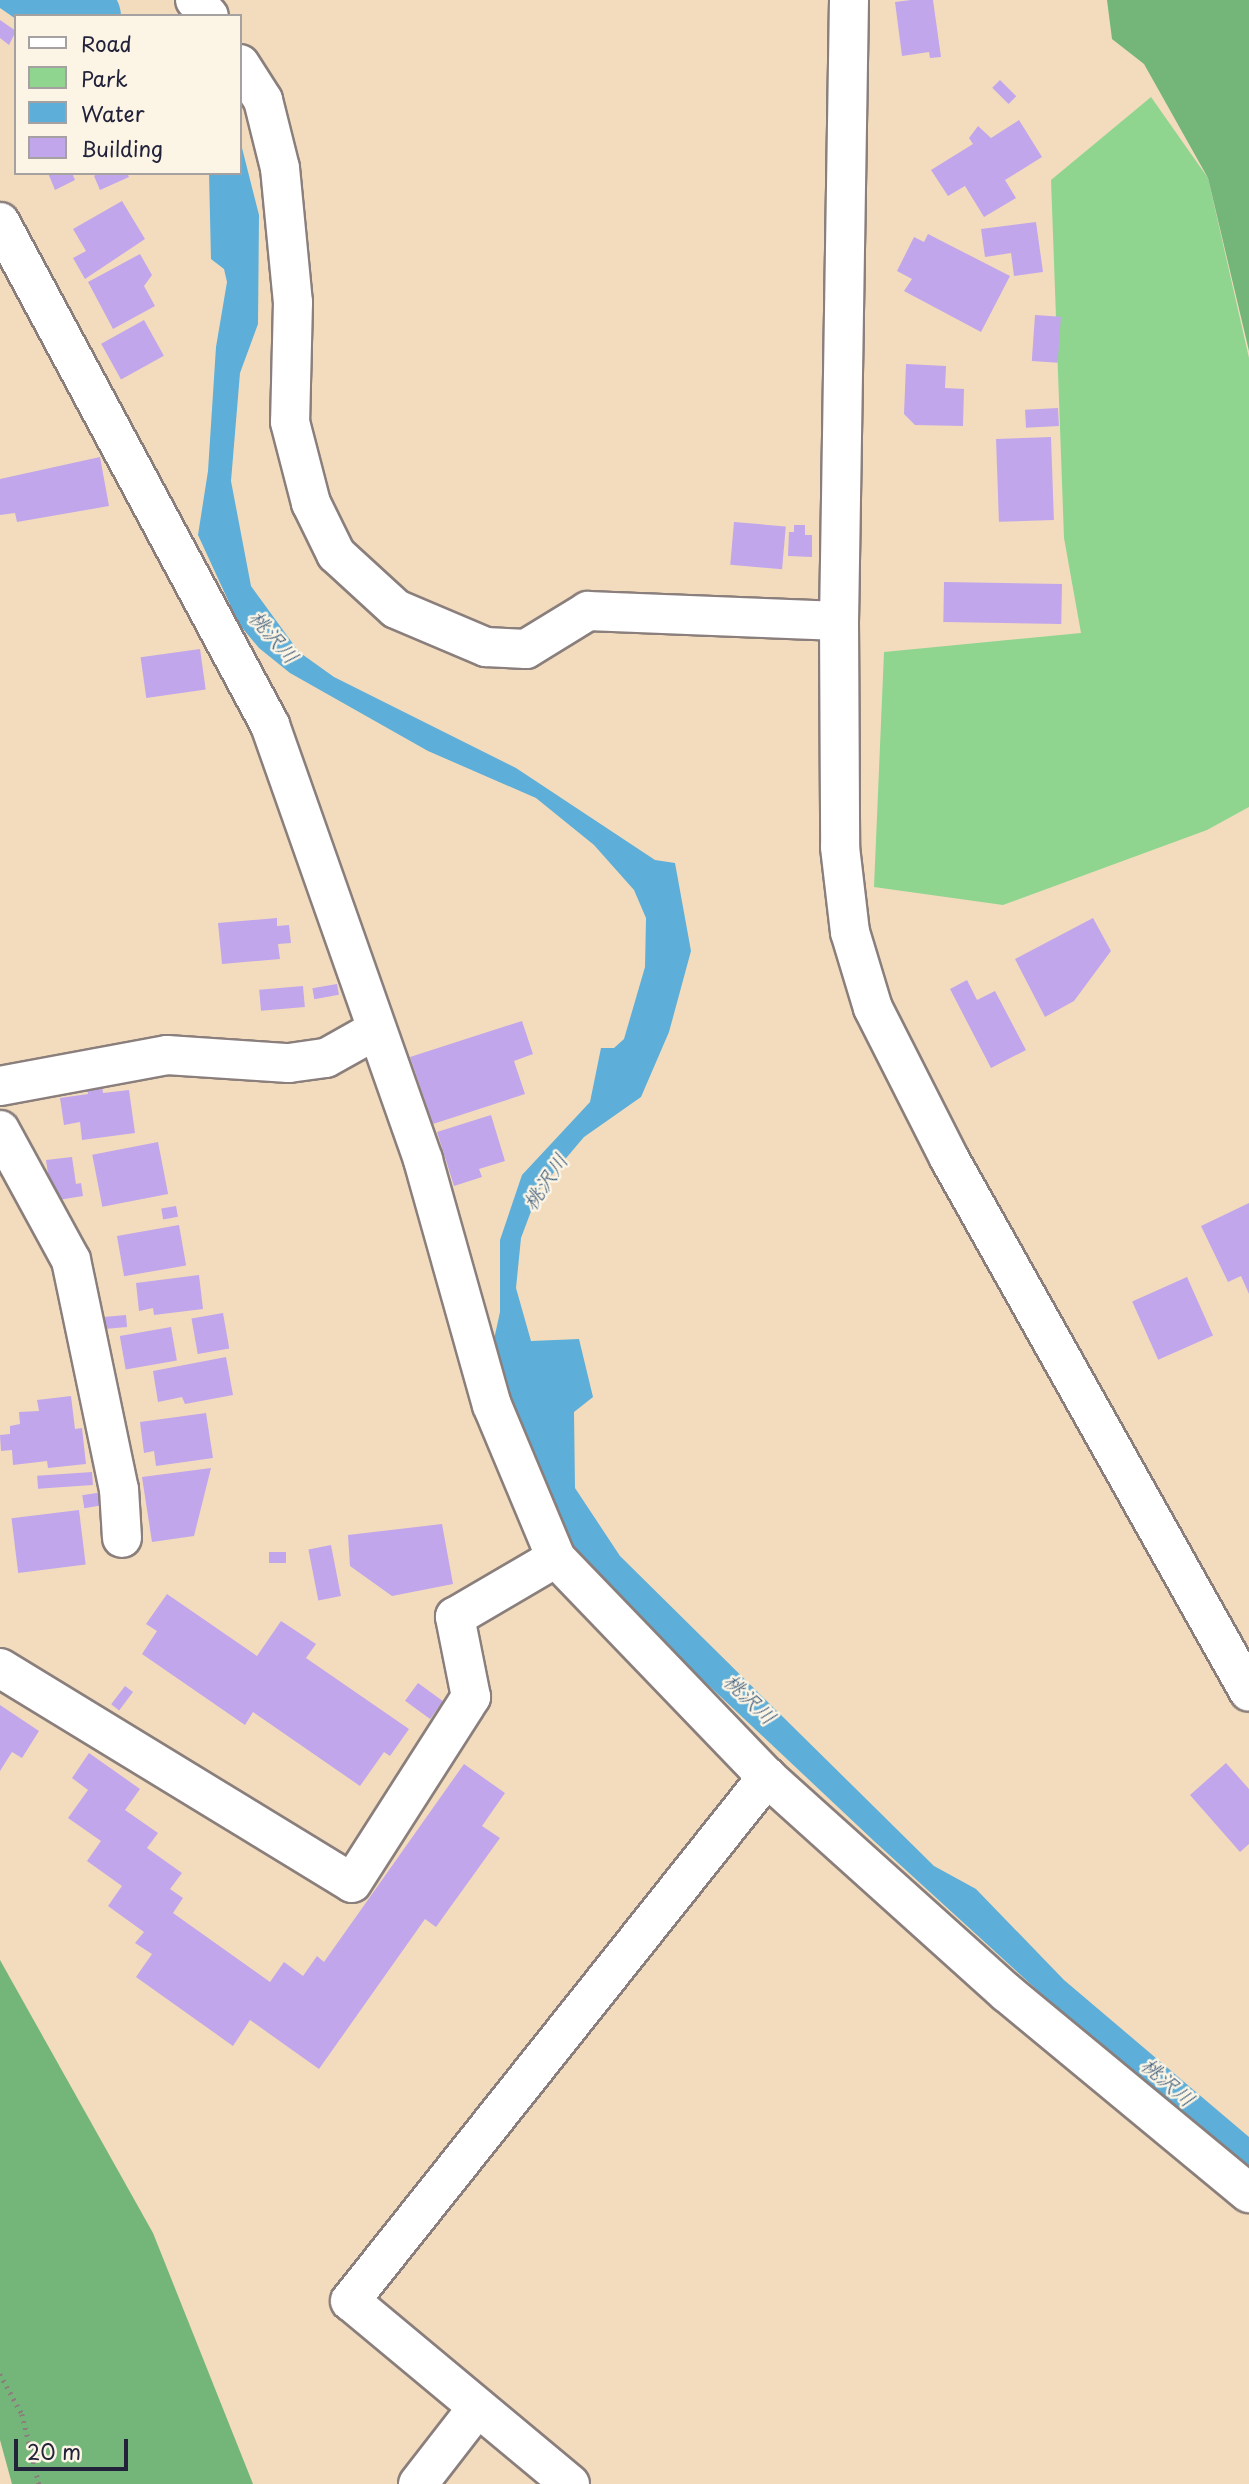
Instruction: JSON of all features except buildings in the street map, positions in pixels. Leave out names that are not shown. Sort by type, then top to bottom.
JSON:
[{"type":"street","points":[[195,0],[207,14]]},
{"type":"street","points":[[849,0],[839,621],[841,848],[850,932],[873,1008],[949,1158],[1249,1692]]},
{"type":"street","points":[[242,67],[262,100],[280,167],[293,302],[290,422],[311,503],[336,554],[396,609],[486,648],[526,649],[588,611],[839,621]]},
{"type":"street","points":[[0,222],[270,725],[423,1160],[492,1405],[556,1558],[767,1777],[1007,1993],[1249,2193]]},
{"type":"street","points":[[0,1086],[167,1055],[289,1063],[326,1058],[376,1030]]},
{"type":"street","points":[[0,1130],[71,1260],[119,1489],[122,1538]]},
{"type":"street","points":[[0,1668],[352,1883],[471,1697],[455,1617],[556,1558]]},
{"type":"street","points":[[569,2484],[350,2301],[767,1777]]},
{"type":"street","points":[[418,2484],[477,2408]]},
{"type":"path","points":[[0,2374],[22,2413],[39,2484]]},
{"type":"green space","points":[[1107,0],[1249,0],[1249,351],[1208,178],[1144,64],[1112,39]]},
{"type":"green space","points":[[1151,97],[1208,178],[1249,358],[1249,807],[1207,830],[1003,905],[874,887],[884,652],[1081,633],[1064,538],[1051,180]]},
{"type":"green space","points":[[0,1960],[153,2233],[253,2484],[12,2484],[0,2440]]},
{"type":"water","points":[[0,0],[49,0],[65,14],[14,14],[14,18],[0,8]]},
{"type":"water","points":[[242,148],[259,215],[258,324],[240,373],[231,481],[251,586],[299,652],[334,677],[516,768],[655,860],[675,863],[691,951],[669,1032],[641,1097],[584,1137],[539,1190],[521,1238],[516,1288],[531,1341],[579,1339],[593,1397],[574,1412],[575,1488],[620,1556],[934,1866],[976,1889],[1064,1980],[1249,2137],[1249,2171],[1139,2083],[874,1841],[669,1648],[565,1538],[522,1447],[493,1344],[500,1312],[500,1240],[522,1175],[590,1102],[601,1048],[614,1048],[624,1039],[645,967],[646,918],[634,890],[594,845],[536,798],[428,751],[290,673],[259,648],[239,624],[198,535],[208,471],[216,347],[227,282],[224,269],[211,259],[209,175],[242,175]]},
{"type":"waterway","name":"桃沢川","points":[[64,0],[84,14]]}]
